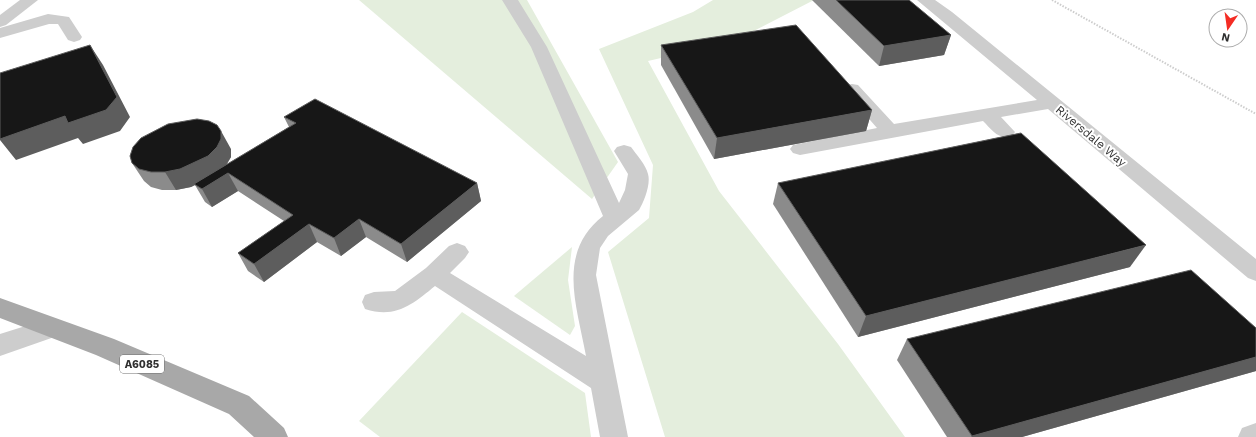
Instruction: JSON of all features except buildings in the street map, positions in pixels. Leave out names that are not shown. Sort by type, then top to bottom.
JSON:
[{"type":"main road","name":"A6085","points":[[0,308],[104,347],[239,405],[274,437]]},
{"type":"lane","points":[[0,22],[30,0]]},
{"type":"lane","points":[[510,0],[539,47],[615,218]]},
{"type":"lane","name":"Riversdale Way","points":[[926,0],[1256,272]]},
{"type":"lane","points":[[0,33],[48,19],[63,20],[72,33],[0,47]]},
{"type":"lane","points":[[840,75],[890,131]]},
{"type":"lane","points":[[800,149],[890,131],[1051,103]]},
{"type":"lane","points":[[987,114],[1005,132]]},
{"type":"lane","points":[[614,437],[584,275],[589,248],[600,230],[630,205],[636,190],[638,174],[624,151]]},
{"type":"lane","points":[[374,302],[400,300],[434,274],[457,252]]},
{"type":"lane","points":[[434,274],[604,382]]},
{"type":"lane","points":[[0,345],[51,328]]},
{"type":"lane","points":[[1252,437],[1256,436]]},
{"type":"path","points":[[1052,0],[1256,114]]},
{"type":"green space","points":[[359,0],[527,0],[618,162],[592,199]]},
{"type":"green space","points":[[713,0],[814,0],[734,41],[648,61],[719,191],[838,344],[905,437],[665,437],[608,252],[649,218],[653,165],[599,49],[693,12]]},
{"type":"green space","points":[[572,247],[568,280],[575,326],[570,335],[514,296]]},
{"type":"green space","points":[[462,312],[585,393],[591,437],[380,437],[359,421]]}]
